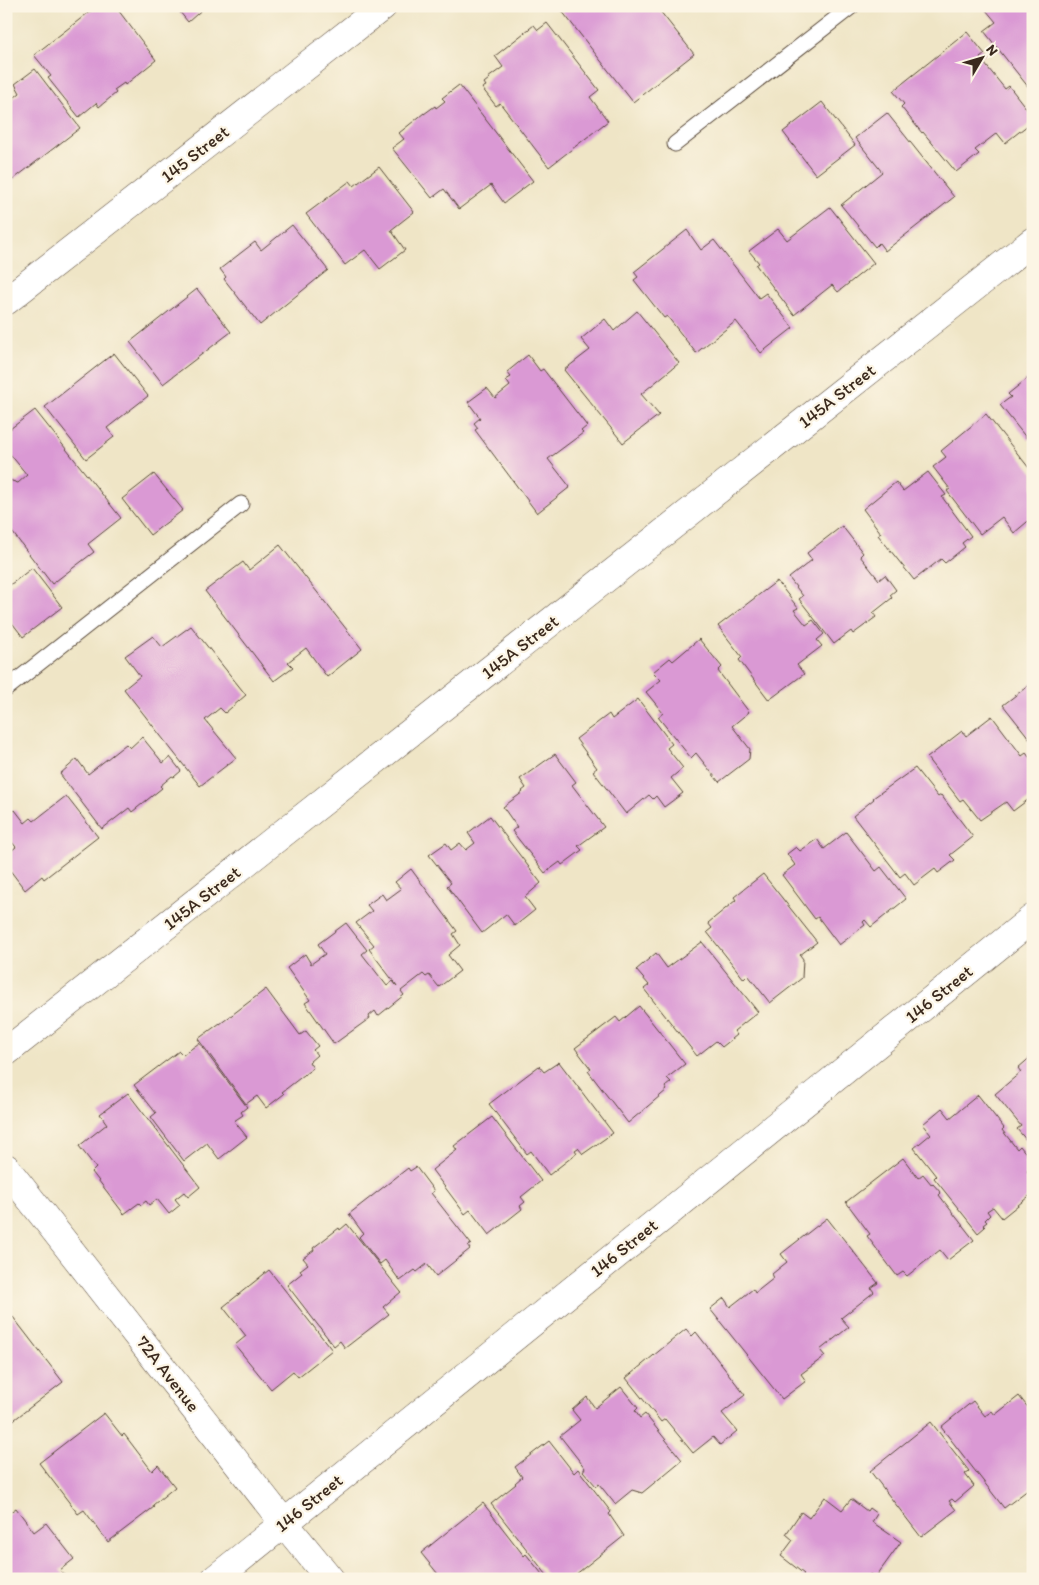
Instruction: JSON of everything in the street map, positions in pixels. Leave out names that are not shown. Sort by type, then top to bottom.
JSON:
[{"type":"street","name":"145 Street","points":[[6,300],[383,6]]},
{"type":"street","name":"145A Street","points":[[6,1052],[1033,242]]},
{"type":"street","name":"146 Street","points":[[215,1579],[1033,918]]},
{"type":"street","name":"72A Avenue","points":[[6,1168],[330,1579]]},
{"type":"lane","points":[[675,144],[852,6]]},
{"type":"lane","points":[[6,689],[241,504]]},
{"type":"building","points":[[97,6],[115,6],[156,60],[125,85],[124,83],[114,90],[116,93],[99,107],[96,103],[79,117],[48,78],[51,76],[34,55]]},
{"type":"building","points":[[175,6],[206,6],[188,22]]},
{"type":"building","points":[[558,6],[656,6],[694,54],[633,102]]},
{"type":"building","points":[[991,6],[1033,6],[1033,93],[984,31],[996,22],[986,10]]},
{"type":"building","points":[[547,23],[599,90],[590,97],[608,121],[549,167],[500,103],[496,106],[482,88],[486,86],[484,83],[488,78],[503,67],[495,56],[534,25],[538,30]]},
{"type":"building","points":[[967,32],[985,54],[980,58],[1005,89],[1009,86],[1033,117],[1033,121],[1005,143],[997,133],[975,150],[979,154],[956,172],[901,107],[904,104],[893,91]]},
{"type":"building","points":[[35,69],[80,128],[6,185],[6,104],[20,93],[15,84]]},
{"type":"building","points":[[459,85],[533,181],[504,203],[491,185],[459,209],[444,189],[432,198],[392,148],[404,139],[399,133],[424,113],[435,106],[436,108],[445,101],[442,98]]},
{"type":"building","points":[[822,102],[855,145],[816,175],[783,132]]},
{"type":"building","points":[[887,113],[954,197],[885,251],[879,243],[875,247],[841,205],[882,172],[855,138]]},
{"type":"building","points":[[379,167],[414,212],[391,230],[405,250],[380,269],[365,250],[345,265],[306,214],[350,181],[354,186]]},
{"type":"building","points":[[830,207],[874,263],[838,292],[832,285],[794,315],[756,265],[759,263],[749,251],[778,229],[787,240]]},
{"type":"building","points":[[292,225],[328,270],[260,325],[224,279],[226,277],[220,269],[255,242],[261,250]]},
{"type":"building","points":[[687,230],[701,250],[714,240],[759,298],[766,293],[793,328],[761,353],[736,321],[696,353],[667,316],[664,318],[634,280],[638,277],[634,272]]},
{"type":"building","points":[[197,289],[231,332],[163,384],[130,342]]},
{"type":"building","points":[[637,311],[679,363],[641,394],[659,415],[623,443],[564,370],[590,350],[581,339],[605,319],[614,331]]},
{"type":"building","points":[[114,353],[148,396],[107,428],[114,437],[86,459],[45,407]]},
{"type":"building","points":[[528,355],[540,371],[543,369],[587,426],[581,431],[583,433],[548,459],[570,487],[537,513],[475,430],[478,428],[474,423],[480,418],[468,402],[487,388],[495,398],[510,386],[506,380],[511,377],[507,372]]},
{"type":"building","points":[[1033,374],[1033,437],[1028,440],[1000,405],[1011,397],[1008,394]]},
{"type":"building","points":[[35,410],[121,518],[88,544],[94,552],[52,584],[6,524],[6,479],[18,483],[27,475],[6,449],[6,432]]},
{"type":"building","points":[[986,414],[1033,473],[1033,517],[1014,533],[1002,517],[980,534],[947,491],[950,489],[933,467],[946,457],[941,451]]},
{"type":"building","points":[[928,472],[946,495],[942,497],[971,536],[962,543],[965,547],[945,563],[941,559],[914,580],[878,535],[881,533],[863,509],[896,482],[903,491]]},
{"type":"building","points":[[154,474],[183,510],[150,535],[122,499]]},
{"type":"building","points":[[842,526],[863,553],[860,556],[879,580],[885,575],[896,590],[890,595],[892,598],[873,613],[876,617],[853,634],[851,631],[834,644],[799,599],[803,596],[789,578],[812,560],[807,553]]},
{"type":"building","points":[[280,545],[362,649],[327,677],[306,648],[288,662],[293,667],[274,681],[205,591],[243,562],[249,570]]},
{"type":"building","points":[[32,568],[62,607],[23,637],[6,615],[6,588]]},
{"type":"building","points":[[777,581],[798,608],[794,610],[806,625],[813,620],[824,634],[817,640],[822,646],[797,665],[804,674],[769,700],[739,660],[742,657],[718,626]]},
{"type":"building","points":[[191,626],[246,695],[225,713],[220,708],[205,720],[236,758],[200,786],[124,689],[140,676],[125,656],[153,636],[162,647]]},
{"type":"building","points":[[699,639],[722,667],[718,671],[749,712],[732,726],[750,749],[749,759],[719,782],[696,753],[691,758],[658,717],[663,713],[646,692],[661,680],[653,672],[670,658],[673,661]]},
{"type":"building","points":[[1033,682],[1033,743],[1003,705]]},
{"type":"building","points":[[638,699],[672,744],[667,748],[683,768],[671,778],[683,793],[664,807],[656,796],[653,799],[649,795],[626,814],[593,771],[597,768],[576,739],[609,714],[612,719]]},
{"type":"building","points":[[992,716],[1022,756],[1026,753],[1033,762],[1033,796],[1013,811],[1006,802],[980,820],[963,799],[960,801],[927,758],[962,731],[966,736]]},
{"type":"building","points":[[142,737],[163,763],[170,757],[181,771],[160,786],[162,788],[132,812],[129,808],[102,829],[60,774],[77,759],[88,774],[126,744],[130,748]]},
{"type":"building","points":[[555,754],[576,782],[572,785],[604,827],[578,846],[582,850],[562,865],[560,862],[545,873],[512,831],[517,827],[503,807],[526,788],[520,779]]},
{"type":"building","points":[[915,768],[938,797],[941,795],[973,837],[950,855],[955,860],[938,873],[935,869],[914,885],[905,873],[900,877],[853,816],[873,798]]},
{"type":"building","points":[[66,796],[98,837],[44,879],[42,876],[25,890],[6,865],[6,855],[16,847],[6,835],[6,816],[15,810],[25,823],[31,818],[34,821]]},
{"type":"building","points":[[490,816],[541,883],[525,897],[535,910],[515,926],[506,914],[482,933],[447,886],[451,883],[429,855],[446,843],[451,850],[460,843],[466,850],[475,843],[468,833]]},
{"type":"building","points":[[846,832],[876,871],[881,867],[906,899],[871,927],[865,920],[863,922],[865,925],[839,945],[818,917],[815,919],[782,875],[795,865],[787,854],[796,847],[800,851],[817,839],[824,849]]},
{"type":"building","points":[[411,869],[457,931],[453,934],[460,945],[448,955],[460,971],[439,987],[429,975],[426,977],[423,974],[401,991],[404,995],[378,1016],[375,1011],[369,1016],[370,1018],[334,1044],[305,1003],[310,1000],[287,968],[305,954],[311,964],[325,954],[318,944],[346,923],[367,950],[362,954],[387,986],[393,981],[397,986],[369,949],[374,945],[356,923],[372,911],[367,905],[382,894],[386,900],[401,889],[395,882]]},
{"type":"building","points":[[763,874],[817,942],[800,955],[803,959],[802,978],[770,1003],[748,975],[744,979],[707,932],[712,928],[708,923],[736,900],[734,897]]},
{"type":"building","points":[[702,942],[758,1012],[734,1031],[737,1035],[722,1047],[716,1041],[697,1056],[644,989],[649,985],[636,970],[656,953],[667,968]]},
{"type":"building","points":[[266,989],[300,1035],[306,1031],[318,1046],[313,1050],[317,1055],[309,1062],[313,1068],[282,1092],[284,1094],[266,1108],[257,1096],[246,1104],[198,1039]]},
{"type":"building","points":[[639,1006],[685,1064],[667,1078],[671,1082],[665,1087],[667,1090],[628,1123],[588,1071],[591,1069],[575,1048],[616,1017],[620,1022]]},
{"type":"building","points":[[199,1043],[247,1107],[241,1112],[243,1115],[234,1121],[247,1137],[219,1159],[207,1143],[184,1161],[151,1117],[156,1113],[134,1085],[179,1051],[183,1055]]},
{"type":"building","points":[[1033,1055],[1033,1148],[1017,1129],[1021,1126],[995,1094],[1021,1072],[1018,1068]]},
{"type":"building","points":[[559,1062],[613,1133],[583,1154],[578,1148],[575,1150],[577,1153],[549,1175],[531,1151],[527,1154],[489,1104],[539,1066],[544,1072]]},
{"type":"building","points":[[128,1093],[200,1187],[188,1197],[184,1192],[175,1199],[180,1205],[169,1214],[157,1199],[149,1205],[146,1201],[141,1205],[139,1203],[124,1214],[92,1172],[96,1168],[79,1146],[107,1124],[100,1114]]},
{"type":"building","points":[[978,1095],[1004,1128],[1002,1130],[1017,1149],[1020,1146],[1033,1162],[1033,1167],[1027,1171],[1033,1178],[1033,1193],[1002,1218],[993,1207],[987,1211],[990,1215],[985,1220],[987,1222],[983,1225],[985,1227],[978,1233],[934,1178],[936,1176],[914,1148],[931,1134],[923,1124],[942,1108],[950,1118]]},
{"type":"building","points":[[492,1117],[541,1181],[521,1197],[525,1202],[520,1206],[522,1209],[489,1235],[470,1210],[465,1214],[432,1170],[457,1150],[454,1146]]},
{"type":"building","points":[[903,1158],[918,1178],[923,1174],[941,1193],[939,1195],[974,1240],[948,1260],[940,1250],[907,1276],[903,1272],[897,1276],[867,1236],[870,1234],[846,1202]]},
{"type":"building","points":[[416,1167],[434,1191],[431,1193],[471,1244],[468,1246],[470,1249],[436,1276],[427,1264],[400,1281],[385,1260],[380,1264],[359,1237],[363,1233],[349,1214],[408,1168],[410,1171]]},
{"type":"building","points":[[827,1218],[878,1283],[871,1288],[874,1292],[841,1318],[849,1327],[820,1350],[825,1356],[801,1374],[806,1381],[782,1399],[710,1309],[724,1298],[730,1307],[753,1289],[755,1293],[774,1278],[772,1274],[787,1262],[781,1254]]},
{"type":"building","points":[[347,1224],[401,1292],[383,1307],[389,1314],[345,1348],[340,1341],[334,1346],[287,1285],[302,1273],[300,1270],[308,1264],[303,1258],[314,1250],[313,1248]]},
{"type":"building","points":[[269,1270],[332,1350],[298,1377],[293,1371],[271,1389],[235,1345],[246,1336],[223,1307]]},
{"type":"building","points":[[13,1317],[63,1382],[6,1426],[6,1322]]},
{"type":"building","points":[[686,1329],[692,1336],[696,1332],[745,1395],[722,1413],[737,1431],[720,1445],[713,1437],[693,1453],[665,1419],[661,1422],[626,1378]]},
{"type":"building","points":[[1033,1375],[1033,1391],[1027,1384],[1032,1381],[1030,1378]]},
{"type":"building","points":[[621,1387],[638,1408],[635,1411],[640,1418],[645,1414],[682,1460],[642,1493],[632,1490],[615,1504],[599,1484],[596,1486],[583,1471],[585,1468],[560,1436],[580,1420],[572,1410],[587,1397],[595,1408]]},
{"type":"building","points":[[1019,1396],[1033,1414],[1033,1486],[1004,1508],[941,1427],[973,1401],[985,1416],[992,1411],[995,1415]]},
{"type":"building","points":[[104,1413],[122,1436],[124,1434],[152,1471],[158,1465],[175,1487],[153,1505],[154,1507],[108,1542],[84,1510],[78,1514],[39,1463]]},
{"type":"building","points":[[931,1422],[969,1471],[965,1474],[974,1486],[955,1502],[952,1499],[949,1501],[956,1510],[921,1537],[870,1471]]},
{"type":"building","points":[[549,1441],[574,1473],[578,1469],[611,1512],[609,1514],[624,1536],[570,1579],[550,1579],[491,1504],[522,1477],[515,1467]]},
{"type":"building","points":[[825,1497],[842,1510],[851,1499],[867,1511],[869,1508],[877,1514],[872,1522],[901,1542],[875,1578],[870,1574],[867,1579],[801,1579],[804,1574],[781,1556],[793,1540],[786,1534],[801,1512],[809,1518]]},
{"type":"building","points":[[483,1503],[524,1556],[526,1554],[546,1579],[442,1579],[421,1553]]},
{"type":"building","points":[[16,1508],[34,1532],[46,1523],[74,1559],[60,1570],[65,1576],[62,1579],[6,1579],[6,1515]]}]
